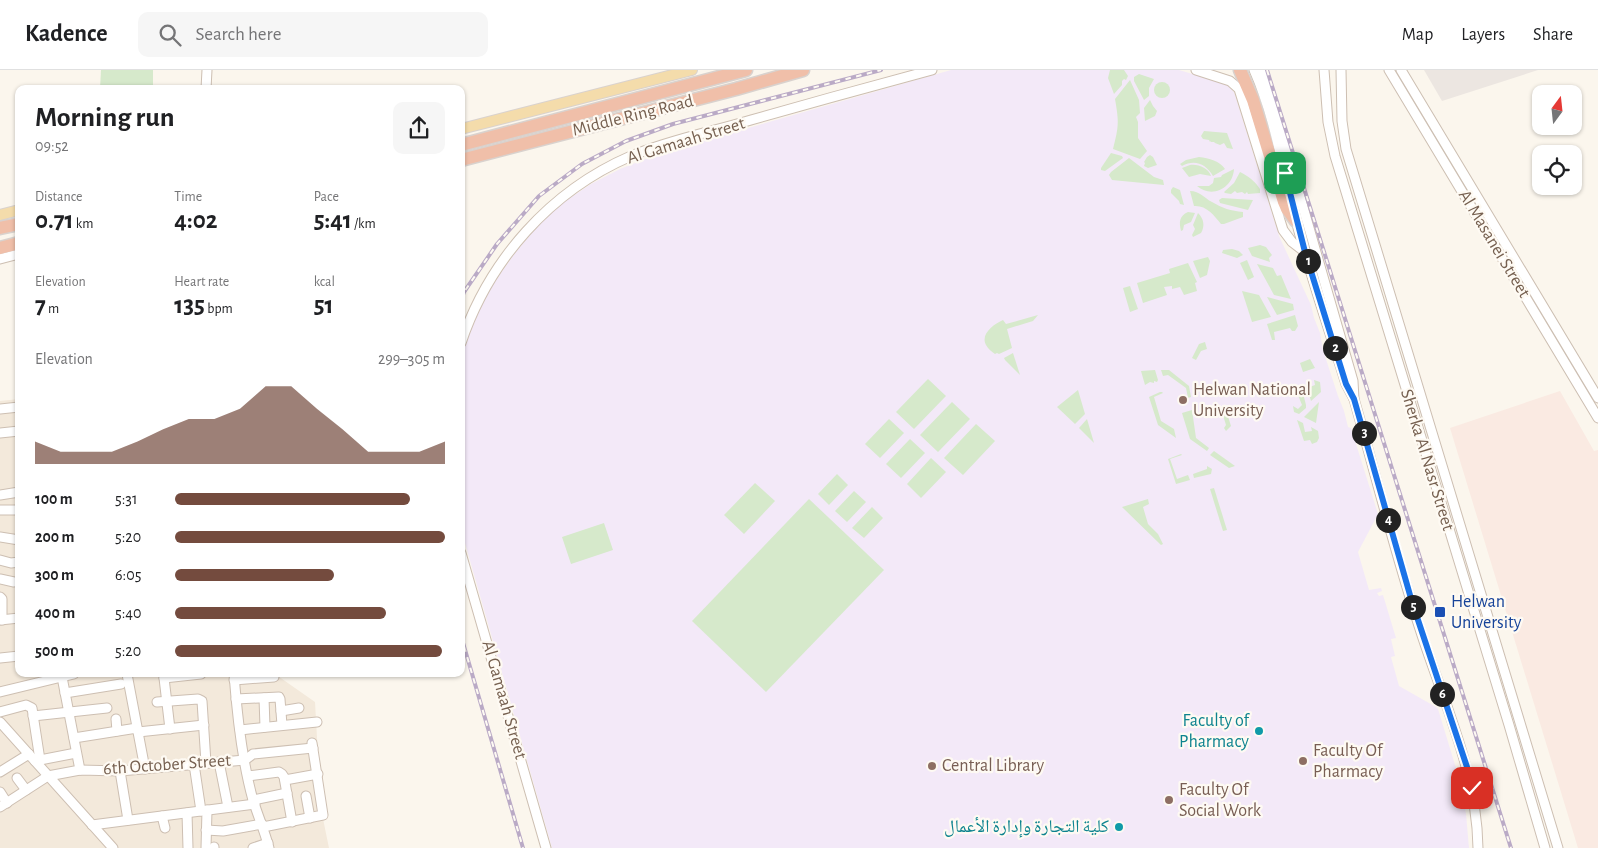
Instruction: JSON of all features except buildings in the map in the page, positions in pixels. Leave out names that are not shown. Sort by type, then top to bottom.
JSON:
[{"type":"highway","name":"Middle Ring Road","points":[[465,143],[746,70]]},
{"type":"highway","name":"Middle Ring Road","points":[[465,159],[803,70]]},
{"type":"highway","points":[[1240,70],[1253,100],[1284,202],[1296,220]]},
{"type":"highway","points":[[0,228],[15,225]]},
{"type":"highway","points":[[0,248],[15,244]]},
{"type":"main road","points":[[465,121],[665,70]]},
{"type":"main road","points":[[465,129],[692,70]]},
{"type":"main road","points":[[0,208],[15,204]]},
{"type":"main road","points":[[0,215],[15,211]]},
{"type":"street","points":[[206,85],[207,70]]},
{"type":"street","name":"Al Gamaah Street","points":[[465,334],[483,293],[510,251],[541,215],[591,177],[626,159],[663,145],[932,70]]},
{"type":"street","points":[[1196,70],[1230,81],[1239,89],[1283,230],[1292,242],[1305,252]]},
{"type":"street","points":[[1254,70],[1274,126],[1305,252],[1346,384],[1354,399],[1415,614],[1467,767],[1475,810],[1478,848]]},
{"type":"street","points":[[1261,70],[1277,115],[1353,380],[1354,399]]},
{"type":"street","name":"Sherka Al Nasr Street","points":[[1324,70],[1328,122],[1335,156],[1545,848]]},
{"type":"street","name":"Sherka Al Nasr Street","points":[[1341,70],[1342,121],[1346,149],[1558,848]]},
{"type":"street","name":"Al Masanei Street","points":[[1389,70],[1598,398]]},
{"type":"street","name":"Al Masanei Street","points":[[1401,70],[1465,187],[1598,418]]},
{"type":"street","points":[[0,259],[15,255]]},
{"type":"street","points":[[0,409],[15,407]]},
{"type":"street","points":[[0,433],[15,431]]},
{"type":"street","points":[[15,493],[2,495],[0,511],[15,510]]},
{"type":"street","points":[[0,537],[15,539]]},
{"type":"street","points":[[0,560],[15,562]]},
{"type":"street","name":"Al Gamaah Street","points":[[465,567],[546,848]]},
{"type":"street","points":[[0,579],[14,582]]},
{"type":"street","points":[[0,597],[2,599],[1,620],[15,618]]},
{"type":"street","points":[[0,658],[15,656]]},
{"type":"street","points":[[26,677],[27,684]]},
{"type":"street","points":[[0,692],[56,677]]},
{"type":"street","points":[[60,677],[80,770]]},
{"type":"street","points":[[128,677],[145,768]]},
{"type":"street","points":[[165,677],[170,728]]},
{"type":"street","points":[[253,848],[268,846],[248,776],[234,677],[274,677]]},
{"type":"street","points":[[65,694],[121,684]]},
{"type":"street","points":[[264,698],[265,727]]},
{"type":"street","points":[[157,702],[198,699],[202,702],[206,763]]},
{"type":"street","points":[[236,699],[280,699],[282,726]]},
{"type":"street","points":[[0,712],[28,705],[32,708],[38,761]]},
{"type":"street","points":[[33,716],[107,708]]},
{"type":"street","points":[[281,711],[299,708]]},
{"type":"street","points":[[116,719],[117,731]]},
{"type":"street","points":[[0,722],[29,754],[38,761],[48,776],[113,848]]},
{"type":"street","points":[[240,730],[317,722]]},
{"type":"street","points":[[74,738],[117,731],[204,725]]},
{"type":"street","name":"6th October Street","points":[[48,776],[80,770],[120,771],[245,760],[253,754],[313,745],[318,774]]},
{"type":"street","points":[[38,761],[76,753]]},
{"type":"street","points":[[0,772],[29,754]]},
{"type":"street","points":[[219,762],[228,807]]},
{"type":"street","points":[[194,764],[211,848]]},
{"type":"street","points":[[120,771],[128,820]]},
{"type":"street","points":[[248,776],[279,772],[283,775],[292,822]]},
{"type":"street","points":[[206,830],[223,831],[322,816],[324,813],[318,774],[284,780]]},
{"type":"street","points":[[0,792],[3,805],[48,776]]},
{"type":"street","points":[[17,778],[26,790]]},
{"type":"street","points":[[92,825],[228,807],[286,793]]},
{"type":"street","points":[[306,796],[310,818]]},
{"type":"street","points":[[187,812],[188,848]]},
{"type":"street","points":[[162,816],[165,828]]},
{"type":"shaded area","points":[[951,70],[1179,70],[1226,84],[1234,92],[1279,236],[1311,305],[1323,350],[1348,427],[1351,428],[1378,514],[1358,552],[1369,590],[1381,588],[1382,591],[1377,593],[1379,596],[1383,595],[1396,638],[1391,639],[1395,656],[1391,657],[1399,686],[1438,709],[1459,778],[1466,814],[1469,848],[552,848],[465,543],[465,344],[489,290],[515,253],[541,222],[558,206],[591,184],[620,169],[661,153]]},
{"type":"shaded area","points":[[1424,70],[1538,70],[1442,101]]},
{"type":"shaded area","points":[[1560,391],[1594,451],[1598,450],[1598,848],[1578,848],[1450,428]]},
{"type":"shaded area","points":[[15,399],[15,677],[279,677],[315,702],[321,809],[329,848],[0,848],[0,401]]},
{"type":"green space","points":[[101,70],[153,70],[153,85],[100,85]]},
{"type":"green space","points":[[1110,70],[1124,70],[1128,76],[1126,80],[1122,81],[1122,85],[1114,94],[1108,78]]},
{"type":"green space","points":[[1139,74],[1154,79],[1149,88],[1149,96],[1144,100],[1134,81],[1134,77]]},
{"type":"green space","points":[[1130,80],[1139,100],[1140,113],[1136,117],[1138,122],[1138,138],[1147,151],[1140,159],[1113,149],[1118,124],[1115,99]]},
{"type":"green space","points":[[1159,82],[1165,82],[1170,87],[1168,96],[1159,98],[1154,93],[1154,87]]},
{"type":"green space","points":[[1150,100],[1157,111],[1155,116],[1145,121],[1144,108]]},
{"type":"green space","points":[[1204,131],[1227,133],[1233,149],[1227,148],[1224,143],[1220,145],[1203,139],[1201,136]]},
{"type":"green space","points":[[1111,153],[1123,158],[1105,171],[1101,170],[1101,168]]},
{"type":"green space","points":[[1150,155],[1157,165],[1148,168],[1144,166],[1144,162]]},
{"type":"green space","points":[[1199,157],[1214,160],[1225,169],[1213,176],[1207,168],[1200,164],[1191,163],[1182,166],[1180,164],[1186,160]]},
{"type":"green space","points":[[1129,158],[1154,177],[1163,180],[1164,185],[1112,180],[1109,175],[1111,172]]},
{"type":"green space","points":[[1190,165],[1203,167],[1211,176],[1200,174],[1189,177],[1182,168]]},
{"type":"green space","points":[[1234,169],[1230,182],[1221,190],[1209,192],[1197,186],[1209,186],[1213,183],[1214,178],[1221,177]]},
{"type":"green space","points":[[1240,172],[1256,184],[1260,189],[1260,193],[1248,194],[1247,192],[1245,194],[1235,191],[1231,194],[1224,192],[1234,183]]},
{"type":"green space","points":[[1173,187],[1180,190],[1184,205],[1180,204],[1171,193]]},
{"type":"green space","points":[[1190,191],[1199,193],[1223,208],[1243,212],[1243,217],[1221,224],[1206,209],[1194,206]]},
{"type":"green space","points":[[1222,198],[1253,200],[1248,210],[1220,203],[1219,200]]},
{"type":"green space","points":[[1188,212],[1195,213],[1191,222],[1184,225],[1181,231],[1180,220]]},
{"type":"green space","points":[[1198,213],[1203,220],[1203,228],[1201,233],[1193,237],[1195,229],[1193,225]]},
{"type":"green space","points":[[1260,245],[1266,247],[1272,255],[1269,258],[1270,262],[1252,256],[1248,248]]},
{"type":"green space","points":[[1232,249],[1239,251],[1243,255],[1237,258],[1222,253],[1223,250]]},
{"type":"green space","points":[[1208,257],[1210,261],[1207,275],[1200,278],[1193,261]]},
{"type":"green space","points":[[1247,260],[1254,277],[1248,280],[1240,263]]},
{"type":"green space","points":[[1188,263],[1197,282],[1195,283],[1197,291],[1184,295],[1180,287],[1172,289],[1172,286],[1164,287],[1167,295],[1143,303],[1137,283],[1170,273],[1169,269]]},
{"type":"green space","points":[[1257,264],[1273,268],[1277,276],[1281,275],[1291,299],[1274,295]]},
{"type":"green space","points":[[1130,286],[1138,309],[1130,312],[1123,288]]},
{"type":"green space","points":[[1242,291],[1259,295],[1271,317],[1252,322]]},
{"type":"green space","points":[[1267,297],[1293,304],[1294,310],[1277,315]]},
{"type":"green space","points":[[1038,315],[1033,321],[1007,329],[1012,348],[995,354],[987,346],[985,341],[986,333],[996,324],[1003,320],[1006,324]]},
{"type":"green space","points":[[1295,315],[1298,326],[1295,331],[1292,331],[1290,328],[1274,332],[1275,340],[1272,340],[1267,324]]},
{"type":"green space","points":[[1205,342],[1207,349],[1201,351],[1196,360],[1192,358],[1199,344]]},
{"type":"green space","points":[[1013,353],[1020,375],[1004,358]]},
{"type":"green space","points":[[1310,359],[1315,368],[1303,372],[1300,363]]},
{"type":"green space","points":[[1155,370],[1157,382],[1150,382],[1145,385],[1141,371]]},
{"type":"green space","points":[[1161,370],[1169,370],[1189,386],[1191,397],[1188,398],[1186,388],[1168,375],[1163,376]]},
{"type":"green space","points":[[928,379],[946,396],[914,429],[896,412]]},
{"type":"green space","points":[[1314,380],[1320,382],[1321,392],[1311,401],[1307,388],[1315,385]]},
{"type":"green space","points":[[1292,385],[1294,392],[1302,389],[1306,405],[1306,408],[1299,414],[1294,412],[1293,406],[1298,409],[1302,405],[1298,395],[1290,397],[1287,387]]},
{"type":"green space","points":[[1078,390],[1085,414],[1075,424],[1057,407]]},
{"type":"green space","points":[[1160,392],[1163,393],[1154,397],[1161,421],[1174,429],[1176,438],[1158,425],[1149,397]]},
{"type":"green space","points":[[952,402],[970,419],[938,452],[920,435]]},
{"type":"green space","points":[[1319,402],[1316,423],[1304,417]]},
{"type":"green space","points":[[1225,407],[1231,426],[1226,431],[1222,412],[1214,415],[1213,411]]},
{"type":"green space","points":[[1192,410],[1196,438],[1209,448],[1207,451],[1190,439],[1182,413]]},
{"type":"green space","points":[[889,419],[904,433],[880,458],[865,444]]},
{"type":"green space","points":[[1087,419],[1094,443],[1079,428]]},
{"type":"green space","points":[[1297,420],[1303,423],[1305,432],[1312,431],[1311,427],[1318,431],[1319,438],[1317,442],[1312,444],[1310,440],[1304,441]]},
{"type":"green space","points":[[976,424],[995,441],[963,475],[944,458]]},
{"type":"green space","points":[[910,439],[925,453],[901,478],[886,464]]},
{"type":"green space","points":[[1214,451],[1235,466],[1229,468],[1210,455]]},
{"type":"green space","points":[[1181,454],[1170,459],[1177,479],[1188,475],[1190,480],[1176,484],[1168,459]]},
{"type":"green space","points":[[931,458],[946,472],[921,498],[907,484]]},
{"type":"green space","points":[[1207,466],[1212,469],[1211,474],[1194,478],[1193,474],[1207,469]]},
{"type":"green space","points":[[837,474],[848,485],[829,505],[818,494]]},
{"type":"green space","points":[[755,483],[775,501],[744,534],[724,515]]},
{"type":"green space","points":[[1214,488],[1227,530],[1223,531],[1210,489]]},
{"type":"green space","points":[[854,491],[866,502],[847,522],[835,511]]},
{"type":"green space","points":[[809,499],[884,570],[766,692],[692,621]]},
{"type":"green space","points":[[1148,499],[1149,504],[1143,507],[1148,524],[1158,534],[1163,544],[1161,545],[1122,507]]},
{"type":"green space","points":[[872,507],[883,518],[864,538],[852,528]]},
{"type":"green space","points":[[604,523],[613,550],[571,564],[562,537]]},
{"type":"railway","points":[[465,291],[497,244],[539,196],[582,164],[626,141],[673,124],[881,70]]},
{"type":"railway","points":[[1267,70],[1511,848]]},
{"type":"railway","points":[[465,650],[523,848]]},
{"type":"place","name":"Helwan National University","points":[[1183,400]]},
{"type":"place","name":"Helwan University","points":[[1440,612]]},
{"type":"place","name":"Faculty of Pharmacy","points":[[1259,731]]},
{"type":"place","name":"Faculty Of Pharmacy","points":[[1303,761]]},
{"type":"place","name":"Central Library","points":[[932,766]]},
{"type":"place","name":"Faculty Of Social Work","points":[[1169,800]]},
{"type":"place","name":"كلية التجارة وإدارة الأعمال","points":[[1119,827]]},
{"type":"route","points":[[1285,173],[1305,252],[1346,384],[1354,399],[1421,633],[1467,767],[1472,788]]}]
